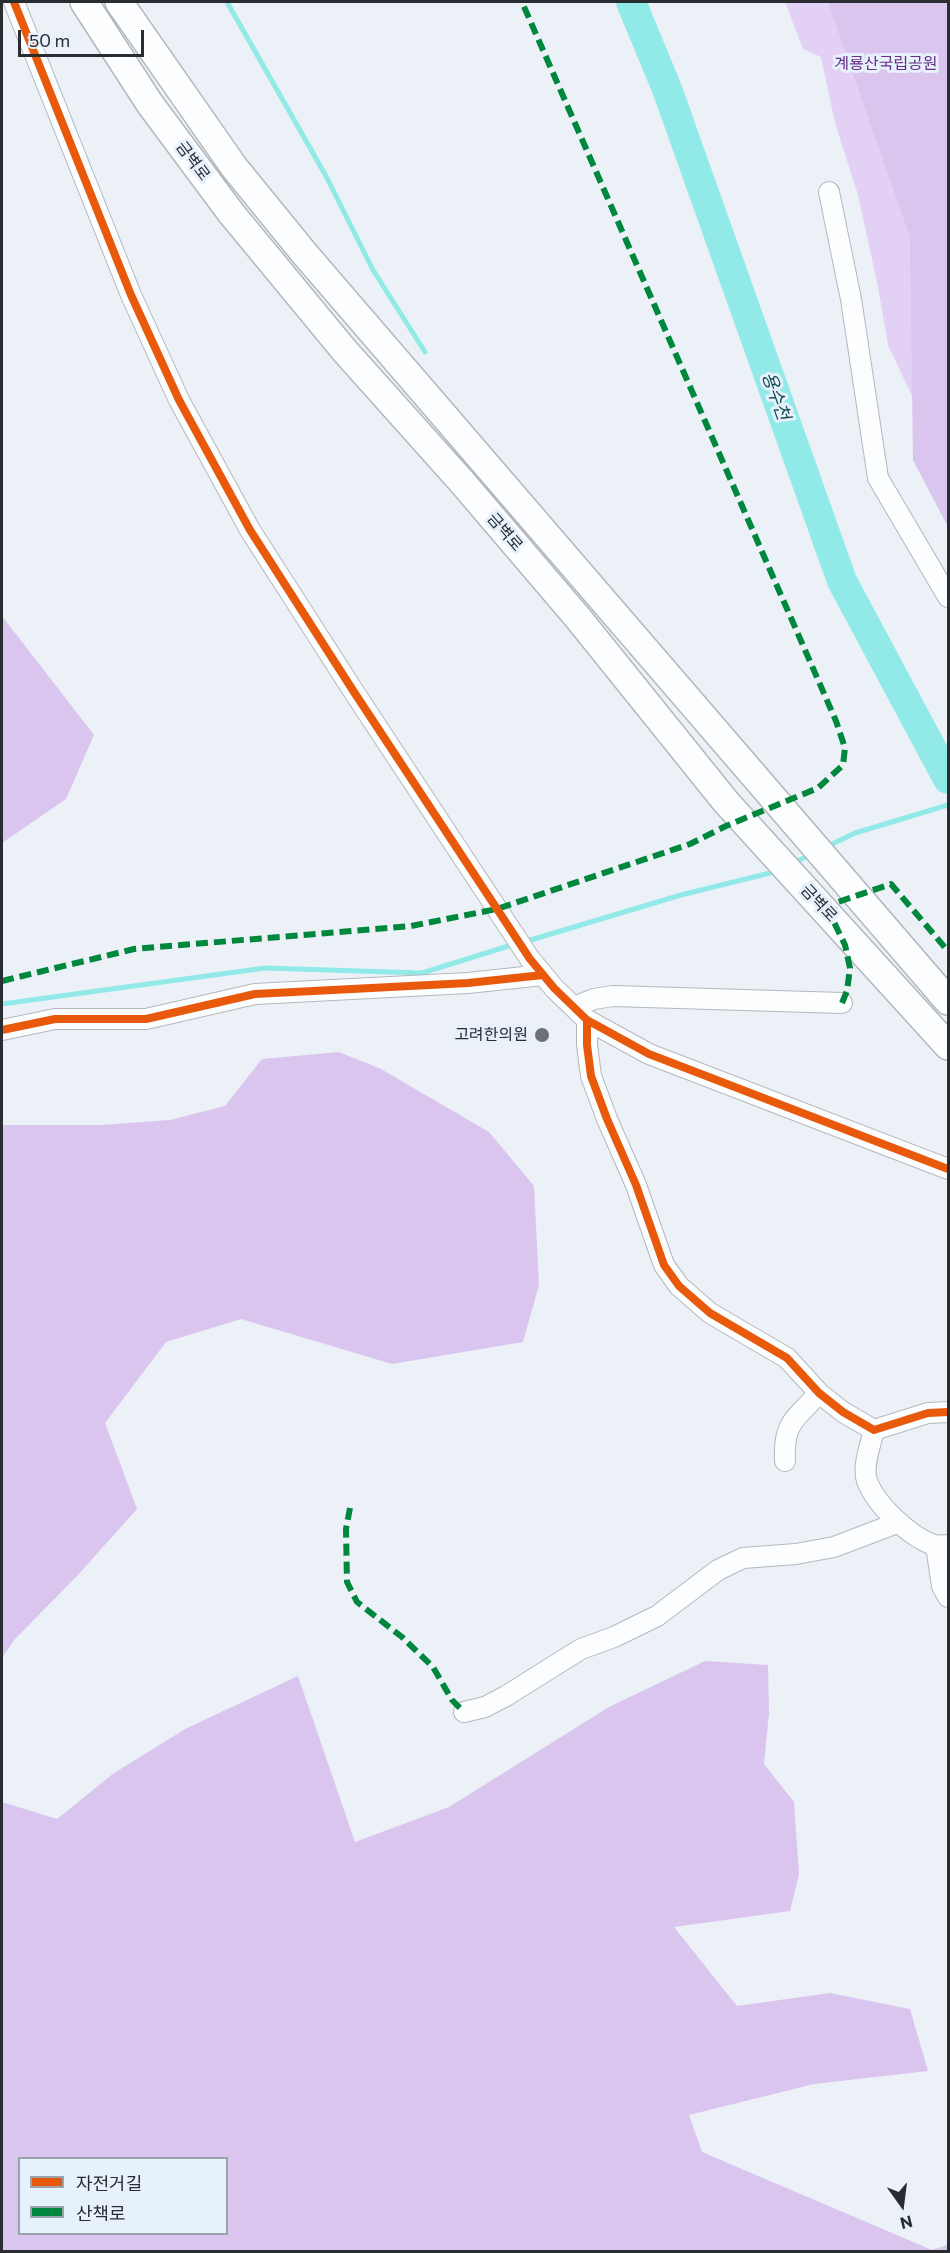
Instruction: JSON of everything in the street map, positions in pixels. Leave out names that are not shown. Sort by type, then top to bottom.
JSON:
[{"type":"highway","name":"금벽로","points":[[84,2],[150,104],[231,213],[344,350],[462,482],[578,618],[726,802],[948,1046]]},
{"type":"highway","name":"금벽로","points":[[119,2],[234,167],[297,244],[948,1001]]},
{"type":"street","points":[[14,2],[132,295],[179,400],[250,531],[530,959],[581,1014],[649,1054],[948,1168]]},
{"type":"street","points":[[829,192],[851,299],[878,478],[948,597]]},
{"type":"street","points":[[2,1030],[27,1027],[55,1019],[146,1019],[255,994],[468,983],[543,975]]},
{"type":"street","points":[[581,1014],[594,999],[613,996],[842,1003]]},
{"type":"street","points":[[581,1014],[591,1076],[636,1185],[664,1265],[679,1286],[710,1313],[787,1358],[819,1393],[843,1412],[874,1430],[928,1413],[948,1412]]},
{"type":"street","points":[[786,1461],[784,1438],[789,1425],[819,1393]]},
{"type":"street","points":[[874,1430],[867,1480],[881,1504],[897,1523],[942,1545],[942,1586],[948,1597]]},
{"type":"street","points":[[464,1712],[485,1707],[581,1649],[614,1637],[657,1616],[718,1570],[743,1558],[796,1554],[834,1548],[897,1523]]},
{"type":"green space","name":"계룡산국립공원","points":[[785,2],[948,2],[913,398],[888,345],[858,195],[835,123],[821,57],[803,49]]},
{"type":"green space","name":"계룡산국립공원","points":[[828,2],[948,2],[948,527],[913,460],[910,237]]},
{"type":"green space","points":[[2,616],[94,735],[66,799],[2,843]]},
{"type":"green space","points":[[339,1052],[381,1069],[489,1132],[534,1186],[539,1285],[523,1342],[392,1364],[241,1319],[166,1342],[105,1423],[137,1509],[77,1576],[14,1640],[2,1658],[2,1125],[100,1125],[170,1120],[225,1106],[262,1059]]},
{"type":"green space","points":[[705,1661],[768,1665],[769,1713],[764,1764],[794,1802],[799,1874],[790,1911],[674,1927],[737,2006],[830,1993],[910,2009],[928,2071],[814,2084],[689,2115],[702,2152],[932,2250],[948,2245],[948,2251],[2,2251],[2,1802],[57,1819],[114,1773],[187,1728],[298,1676],[355,1842],[449,1807],[609,1707]]},
{"type":"waterway","points":[[227,2],[326,176],[373,270],[425,352]]},
{"type":"waterway","name":"용수천","points":[[631,2],[667,89],[842,581],[948,779]]},
{"type":"waterway","points":[[826,847],[855,833],[948,805]]},
{"type":"waterway","points":[[791,864],[810,855]]},
{"type":"waterway","points":[[524,942],[681,895],[778,871]]},
{"type":"waterway","points":[[2,1004],[265,968],[422,973],[515,944]]},
{"type":"marked path","points":[[2,981],[134,949],[411,926],[497,909],[690,844],[726,826],[818,788],[843,765],[845,748],[836,721],[522,2]]},
{"type":"marked path","points":[[842,1003],[847,991],[850,968],[845,945],[832,918],[833,910],[838,902],[891,884],[948,951]]},
{"type":"marked path","points":[[350,1508],[346,1529],[347,1582],[357,1602],[402,1637],[433,1667],[452,1700],[464,1712]]},
{"type":"cycle path","points":[[14,2],[131,295],[179,400],[250,530],[530,959],[554,988],[587,1020],[649,1054],[948,1169]]},
{"type":"cycle path","points":[[2,1030],[55,1019],[146,1019],[255,994],[468,983],[543,975]]},
{"type":"cycle path","points":[[587,1020],[591,1076],[636,1185],[664,1265],[679,1286],[710,1313],[787,1358],[819,1393],[843,1412],[874,1430],[928,1413],[948,1412]]},
{"type":"place","name":"고려한의원","points":[[542,1035]]}]
